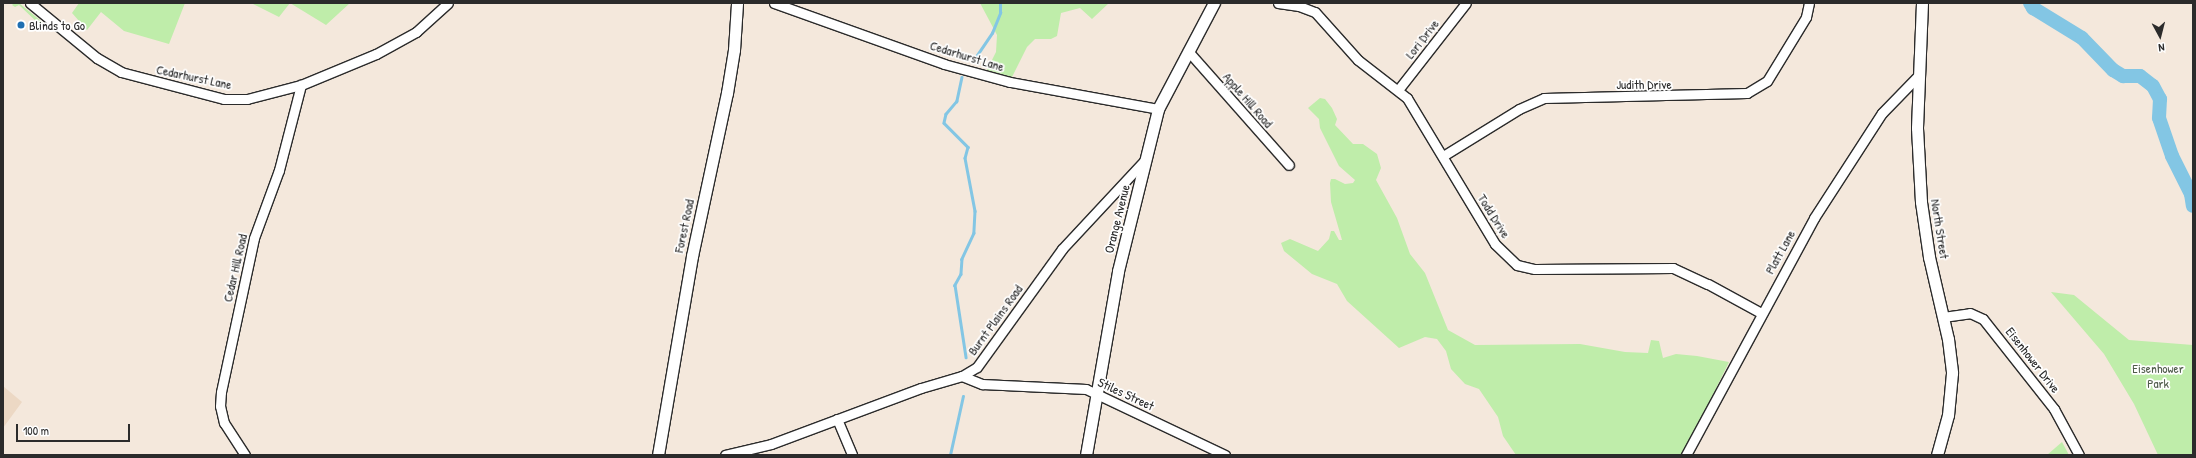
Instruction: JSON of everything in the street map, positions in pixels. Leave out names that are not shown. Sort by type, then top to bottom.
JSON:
[{"type":"main road","name":"Forest Road","points":[[658,455],[692,256],[727,94],[734,50],[737,3]]},
{"type":"main road","name":"Orange Avenue","points":[[1086,455],[1118,271],[1158,109],[1214,3]]},
{"type":"main road","name":"North Street","points":[[1922,3],[1917,136],[1921,202],[1929,257],[1943,317],[1951,361],[1952,384],[1948,415],[1937,455]]},
{"type":"street","name":"Cedarhurst Lane","points":[[30,3],[97,58],[121,72],[224,99],[247,99],[301,85],[397,44],[416,32],[448,3]]},
{"type":"street","name":"Cedarhurst Lane","points":[[774,3],[944,64],[1010,82],[1158,109]]},
{"type":"street","name":"Todd Drive","points":[[1278,3],[1299,6],[1315,12],[1358,60],[1398,90],[1414,106],[1494,244],[1522,267],[1673,268],[1708,284],[1761,313]]},
{"type":"street","name":"Lori Drive","points":[[1398,90],[1466,3]]},
{"type":"street","name":"Judith Drive","points":[[1443,156],[1518,110],[1544,98],[1747,94],[1767,81],[1806,17],[1810,3]]},
{"type":"street","name":"Apple Hill Road","points":[[1188,51],[1289,165]]},
{"type":"street","name":"Platt Lane","points":[[1686,455],[1761,313],[1814,218],[1882,114],[1919,76]]},
{"type":"street","name":"Cedar Hill Road","points":[[245,455],[224,422],[220,406],[221,392],[254,238],[279,170],[301,85]]},
{"type":"street","name":"Burnt Plains Road","points":[[725,455],[771,444],[921,388],[962,376],[980,364],[1070,239],[1146,159]]},
{"type":"street","name":"Eisenhower Drive","points":[[1943,317],[1970,313],[1983,319],[2054,409],[2079,455]]},
{"type":"street","name":"Stiles Street","points":[[962,376],[982,384],[1086,389],[1225,455]]},
{"type":"street","points":[[837,419],[852,455]]},
{"type":"shaded area","points":[[3,386],[22,402],[3,428]]},
{"type":"green space","points":[[14,3],[19,3],[46,25],[38,23],[19,5],[15,7],[12,5]]},
{"type":"green space","points":[[79,3],[185,3],[169,44],[124,31],[101,12],[87,30],[72,13]]},
{"type":"green space","points":[[251,3],[290,3],[279,17]]},
{"type":"green space","points":[[290,3],[350,3],[326,25]]},
{"type":"green space","points":[[980,3],[1109,3],[1092,19],[1080,8],[1061,13],[1057,36],[1051,39],[1035,39],[1027,47],[1012,77],[987,70],[996,52],[997,35]]},
{"type":"green space","points":[[1320,98],[1325,99],[1332,108],[1337,119],[1335,125],[1353,144],[1363,144],[1377,154],[1381,168],[1376,180],[1397,218],[1410,254],[1425,273],[1448,330],[1475,345],[1580,344],[1625,352],[1648,353],[1651,340],[1659,341],[1663,358],[1676,354],[1729,362],[1683,455],[1516,455],[1503,436],[1498,417],[1479,389],[1465,384],[1451,369],[1446,351],[1437,339],[1425,337],[1399,348],[1347,301],[1337,284],[1312,274],[1284,251],[1281,243],[1290,239],[1318,251],[1329,239],[1331,231],[1334,231],[1339,240],[1342,240],[1331,202],[1330,183],[1331,179],[1335,179],[1345,184],[1353,183],[1355,180],[1339,166],[1320,128],[1319,119],[1308,108]]},
{"type":"green space","name":"Eisenhower Park","points":[[2051,292],[2074,295],[2129,340],[2193,345],[2193,455],[2158,455],[2134,404],[2104,354]]},
{"type":"green space","points":[[2062,442],[2069,455],[2047,455]]},
{"type":"waterway","points":[[973,61],[992,33],[1000,13],[1000,3]]},
{"type":"waterway","points":[[2030,3],[2033,8],[2082,38],[2113,70],[2123,76],[2140,76],[2153,86],[2160,99],[2159,118],[2172,156],[2191,194],[2193,206]]},
{"type":"waterway","points":[[962,77],[957,101],[946,114],[944,123],[968,147],[965,158],[975,211],[974,233],[962,259],[961,274],[955,285],[966,357]]},
{"type":"waterway","points":[[950,455],[963,396]]},
{"type":"place","name":"Blinds to Go","points":[[21,25]]}]
